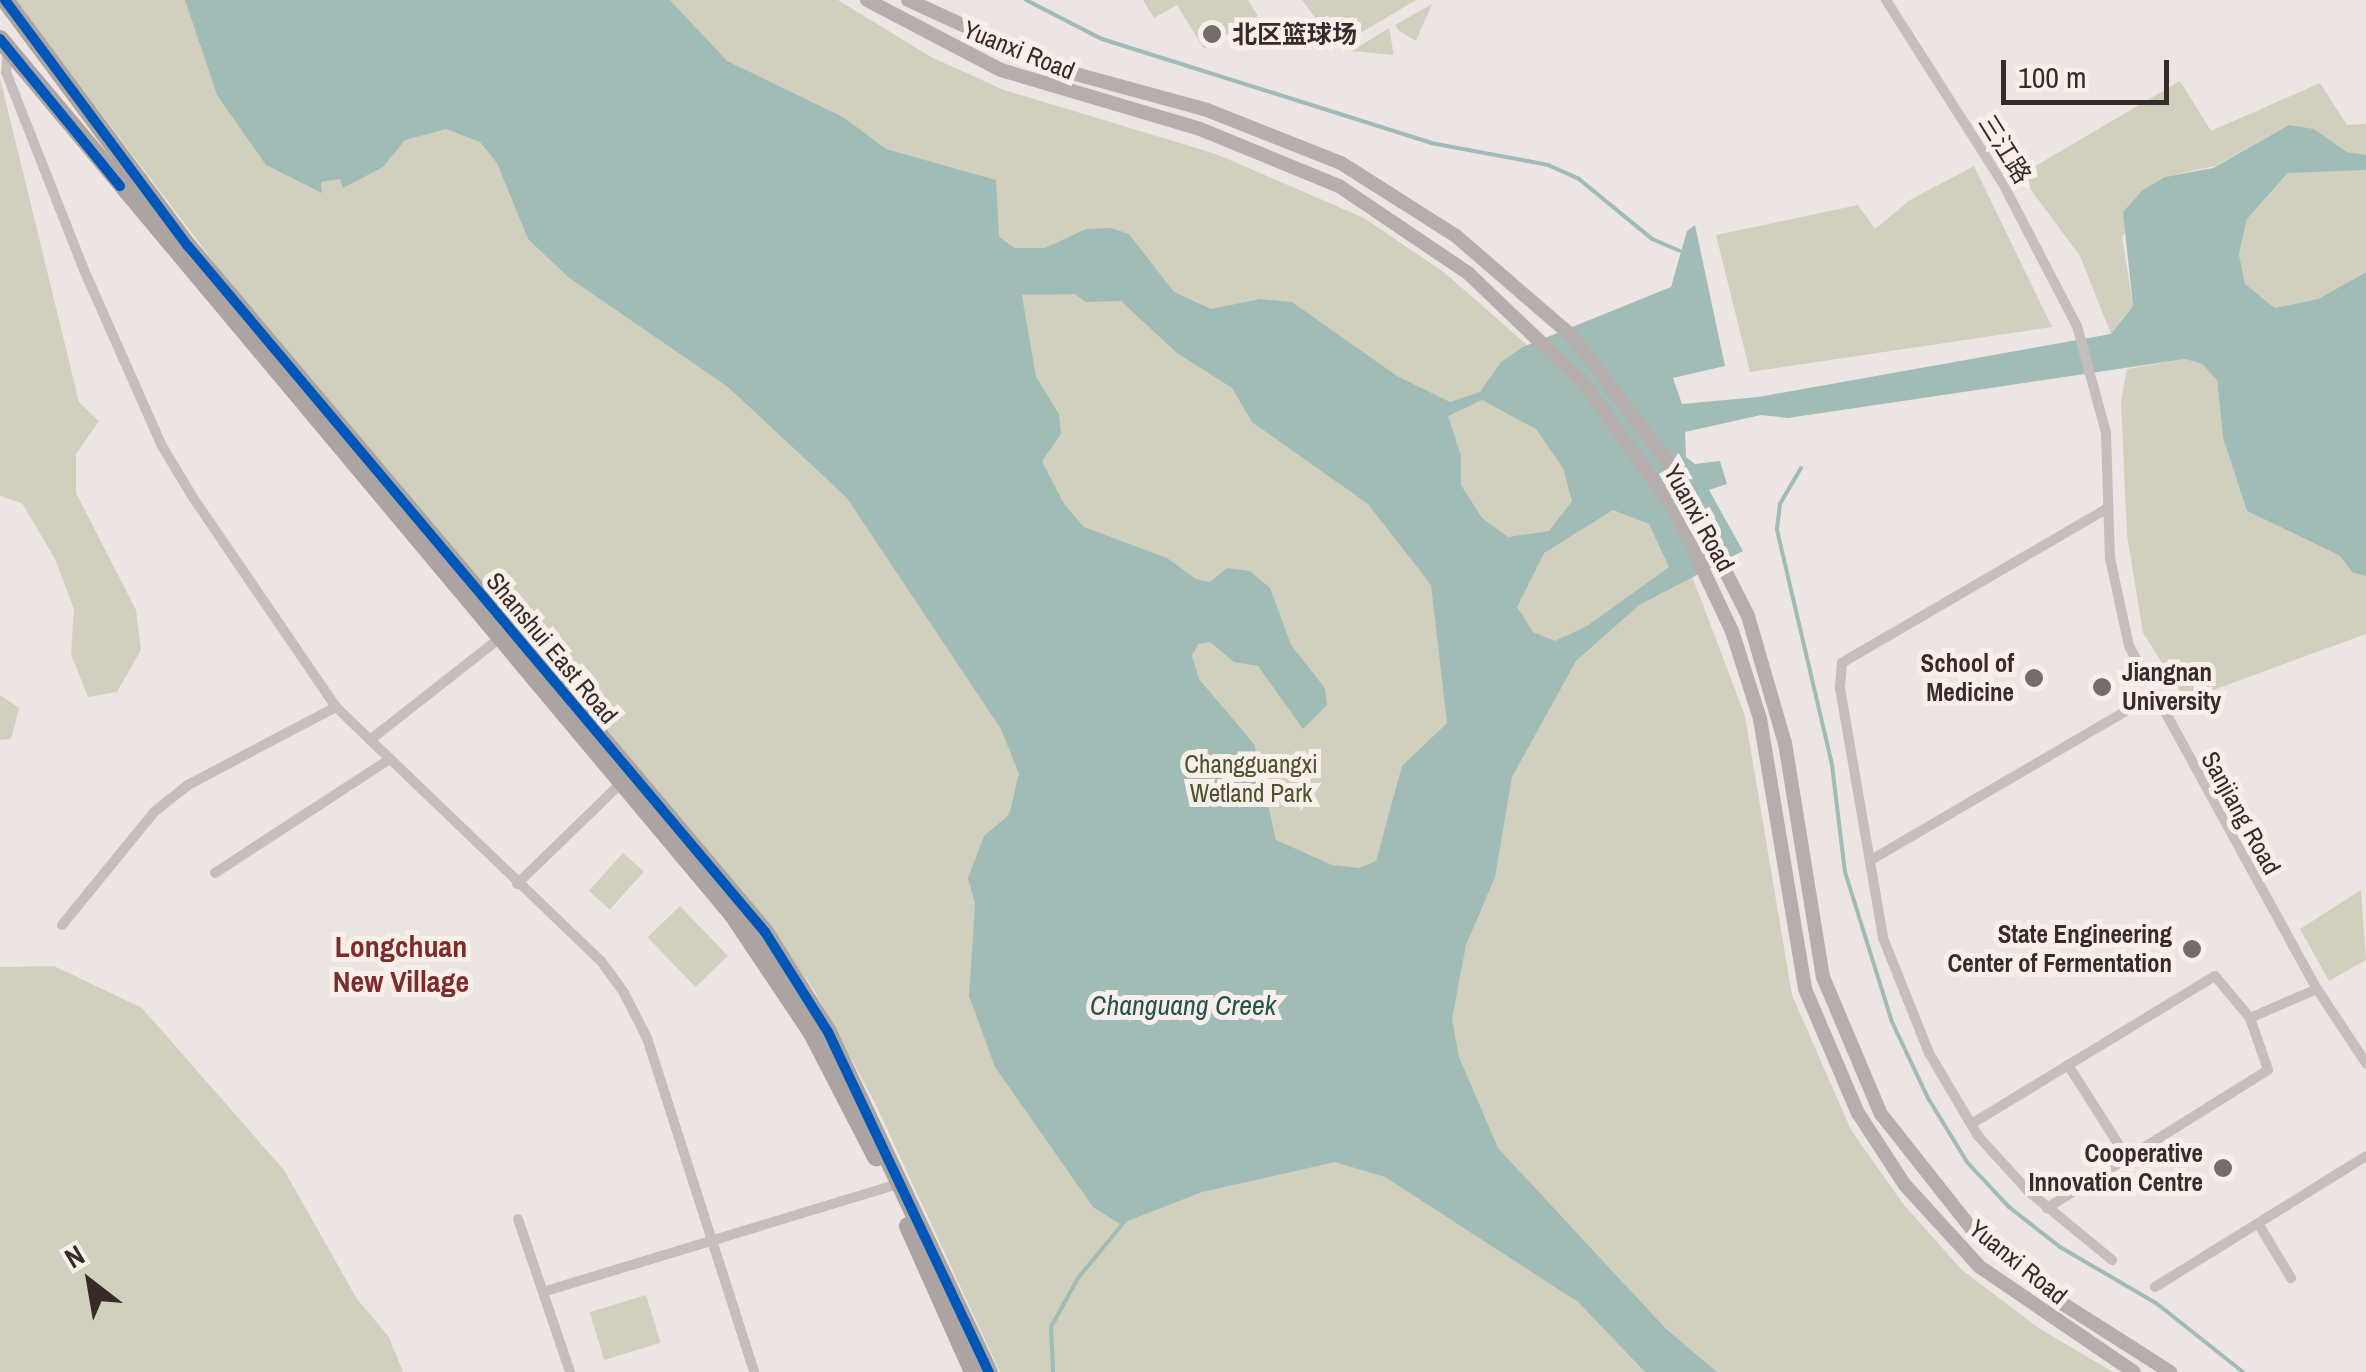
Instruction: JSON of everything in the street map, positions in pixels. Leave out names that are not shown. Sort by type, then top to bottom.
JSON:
[{"type":"highway","name":"Shanshui East Road","points":[[4,0],[183,250],[776,972],[891,1186],[973,1372]]},
{"type":"highway","name":"Shanshui East Road","points":[[4,44],[765,932],[843,1062],[989,1372]]},
{"type":"main road","name":"Yuanxi Road","points":[[867,0],[1001,70],[1200,128],[1339,186],[1422,238],[1515,314],[1585,385],[1638,456],[1706,575],[1732,631],[1760,719],[1805,989],[1852,1100],[1905,1185],[1980,1266],[2134,1372]]},
{"type":"main road","name":"Yuanxi Road","points":[[908,0],[1060,70],[1207,110],[1341,163],[1419,210],[1573,337],[1674,470],[1727,569],[1773,686],[1824,977],[1881,1114],[1979,1238],[2054,1298],[2170,1372]]},
{"type":"street","name":"三江路","points":[[1886,0],[2002,182],[2077,326],[2098,391]]},
{"type":"street","points":[[4,44],[6,72],[162,446],[336,706],[601,961],[624,993],[646,1038],[754,1372]]},
{"type":"street","name":"Sanjiang Road","points":[[2098,391],[2118,604],[2152,696],[2317,989],[2366,1063]]},
{"type":"street","points":[[2108,508],[1842,663],[1884,938],[1929,1053],[1978,1136],[2047,1208],[2112,1260]]},
{"type":"street","points":[[370,740],[500,639]]},
{"type":"street","points":[[1871,860],[2152,696]]},
{"type":"street","points":[[62,925],[154,812],[188,785],[336,706]]},
{"type":"street","points":[[215,873],[390,760]]},
{"type":"street","points":[[518,884],[619,785]]},
{"type":"street","points":[[1973,1123],[2215,976],[2250,1018],[2268,1070],[2047,1208]]},
{"type":"street","points":[[2250,1018],[2317,989]]},
{"type":"street","points":[[2068,1064],[2126,1156]]},
{"type":"street","points":[[2155,1287],[2259,1226],[2366,1156]]},
{"type":"street","points":[[546,1291],[891,1186]]},
{"type":"street","points":[[518,1219],[546,1291],[570,1372]]},
{"type":"street","points":[[2259,1226],[2291,1278]]},
{"type":"green space","name":"Changguangxi Wetland Park","points":[[15,0],[838,0],[931,57],[1004,90],[1216,154],[1364,218],[1445,273],[1527,345],[1692,576],[1745,716],[1792,995],[1851,1130],[1904,1205],[1962,1270],[2040,1329],[2113,1372],[1000,1372],[875,1103],[814,990],[755,908],[235,290]]},
{"type":"green space","name":"北区篮球场","points":[[1143,0],[1248,0],[1258,16],[1204,49],[1177,5],[1154,18]]},
{"type":"green space","points":[[1302,0],[1416,0],[1337,47]]},
{"type":"green space","points":[[1432,4],[1416,41],[1399,31],[1395,25]]},
{"type":"green space","points":[[1389,28],[1394,55],[1352,51]]},
{"type":"green space","points":[[0,78],[79,402],[99,421],[76,454],[76,493],[136,610],[141,650],[117,692],[88,697],[71,654],[74,609],[55,559],[22,503],[0,496]]},
{"type":"green space","points":[[2180,81],[2211,131],[2320,83],[2347,125],[2366,124],[2366,155],[2347,152],[2315,130],[2289,125],[2215,166],[2165,177],[2122,237],[2133,306],[2111,334],[2080,256],[2020,175]]},
{"type":"green space","points":[[1974,166],[2052,327],[1750,372],[1716,235],[1858,205],[1875,229],[1910,200]]},
{"type":"green space","points":[[2327,167],[2366,170],[2366,272],[2318,299],[2275,308],[2245,284],[2239,254],[2247,219],[2288,173]]},
{"type":"green space","points":[[2185,359],[2202,364],[2217,380],[2223,438],[2247,511],[2340,556],[2353,573],[2366,576],[2366,634],[2186,700],[2143,633],[2127,535],[2121,402],[2127,369]]},
{"type":"green space","points":[[0,695],[19,708],[11,739],[0,740]]},
{"type":"green space","points":[[623,853],[644,872],[610,910],[589,891]]},
{"type":"green space","points":[[2361,890],[2366,960],[2329,981],[2300,929]]},
{"type":"green space","points":[[680,906],[728,956],[696,987],[648,937]]},
{"type":"green space","points":[[54,966],[142,1008],[284,1170],[357,1299],[389,1337],[403,1372],[0,1372],[0,967]]},
{"type":"green space","points":[[646,1295],[661,1343],[604,1360],[590,1312]]},
{"type":"water","name":"Changuang Creek","points":[[185,0],[670,0],[727,61],[843,117],[886,149],[996,180],[999,237],[1015,248],[1045,248],[1086,229],[1111,228],[1129,234],[1174,292],[1211,309],[1260,299],[1292,302],[1397,376],[1450,402],[1480,392],[1501,362],[1523,347],[1671,287],[1687,231],[1695,225],[1725,366],[1673,378],[1682,404],[1758,397],[2111,334],[2133,306],[2123,212],[2143,190],[2165,177],[2213,168],[2289,125],[2314,129],[2347,152],[2366,155],[2366,170],[2288,173],[2247,219],[2239,254],[2245,284],[2275,308],[2318,299],[2366,272],[2366,576],[2353,573],[2340,556],[2247,511],[2223,438],[2217,380],[2202,364],[2185,359],[1788,418],[1761,415],[1685,432],[1686,457],[1695,464],[1720,461],[1727,484],[1709,490],[1743,551],[1639,605],[1576,661],[1512,777],[1495,877],[1466,945],[1452,1019],[1459,1057],[1498,1148],[1666,1329],[1717,1372],[1645,1372],[1578,1302],[1385,1177],[1335,1162],[1202,1192],[1120,1224],[1093,1207],[995,1067],[969,996],[975,904],[968,878],[984,836],[1009,815],[1019,774],[1001,729],[847,498],[728,387],[568,277],[528,239],[497,163],[480,142],[446,129],[405,140],[383,167],[343,188],[340,179],[321,182],[322,193],[266,165],[217,95]],"holes":[[[1051,278],[1086,302],[1121,301],[1177,353],[1232,388],[1252,422],[1368,504],[1431,585],[1447,723],[1402,766],[1376,861],[1359,868],[1332,865],[1276,840],[1254,744],[1199,679],[1192,656],[1198,644],[1210,642],[1234,662],[1258,666],[1303,729],[1327,705],[1325,688],[1291,645],[1270,588],[1250,571],[1227,568],[1210,582],[1196,579],[1167,558],[1084,527],[1064,504],[1042,461],[1061,434],[1059,414],[1036,377],[1022,296],[1034,279]],[[1482,400],[1536,429],[1563,468],[1572,501],[1549,531],[1508,537],[1482,518],[1461,485],[1461,456],[1448,416]],[[1613,510],[1649,524],[1669,567],[1587,626],[1555,641],[1533,632],[1517,607],[1544,553]]]},
{"type":"waterway","points":[[1026,0],[1102,39],[1431,143],[1548,165],[1579,179],[1652,239],[1680,251]]},
{"type":"waterway","points":[[1006,285],[1082,284]]},
{"type":"waterway","points":[[1801,468],[1780,504],[1777,530],[1832,765],[1845,872],[1892,1022],[1928,1098],[1967,1162],[2009,1207],[2060,1247],[2156,1303],[2243,1372]]},
{"type":"waterway","points":[[1053,1372],[1051,1327],[1078,1278],[1125,1221]]},
{"type":"cycle path","points":[[5,0],[188,246],[765,932],[828,1032],[989,1372]]},
{"type":"cycle path","points":[[0,39],[120,186]]},
{"type":"place","name":"北区篮球场","points":[[1212,34]]},
{"type":"place","name":"School of Medicine","points":[[2034,678]]},
{"type":"place","name":"Jiangnan University","points":[[2102,687]]},
{"type":"place","name":"State Engineering Center of Fermentation","points":[[2192,949]]},
{"type":"place","name":"Cooperative Innovation Centre","points":[[2223,1168]]},
{"type":"district","name":"Longchuan New Village","points":[[401,963]]}]
